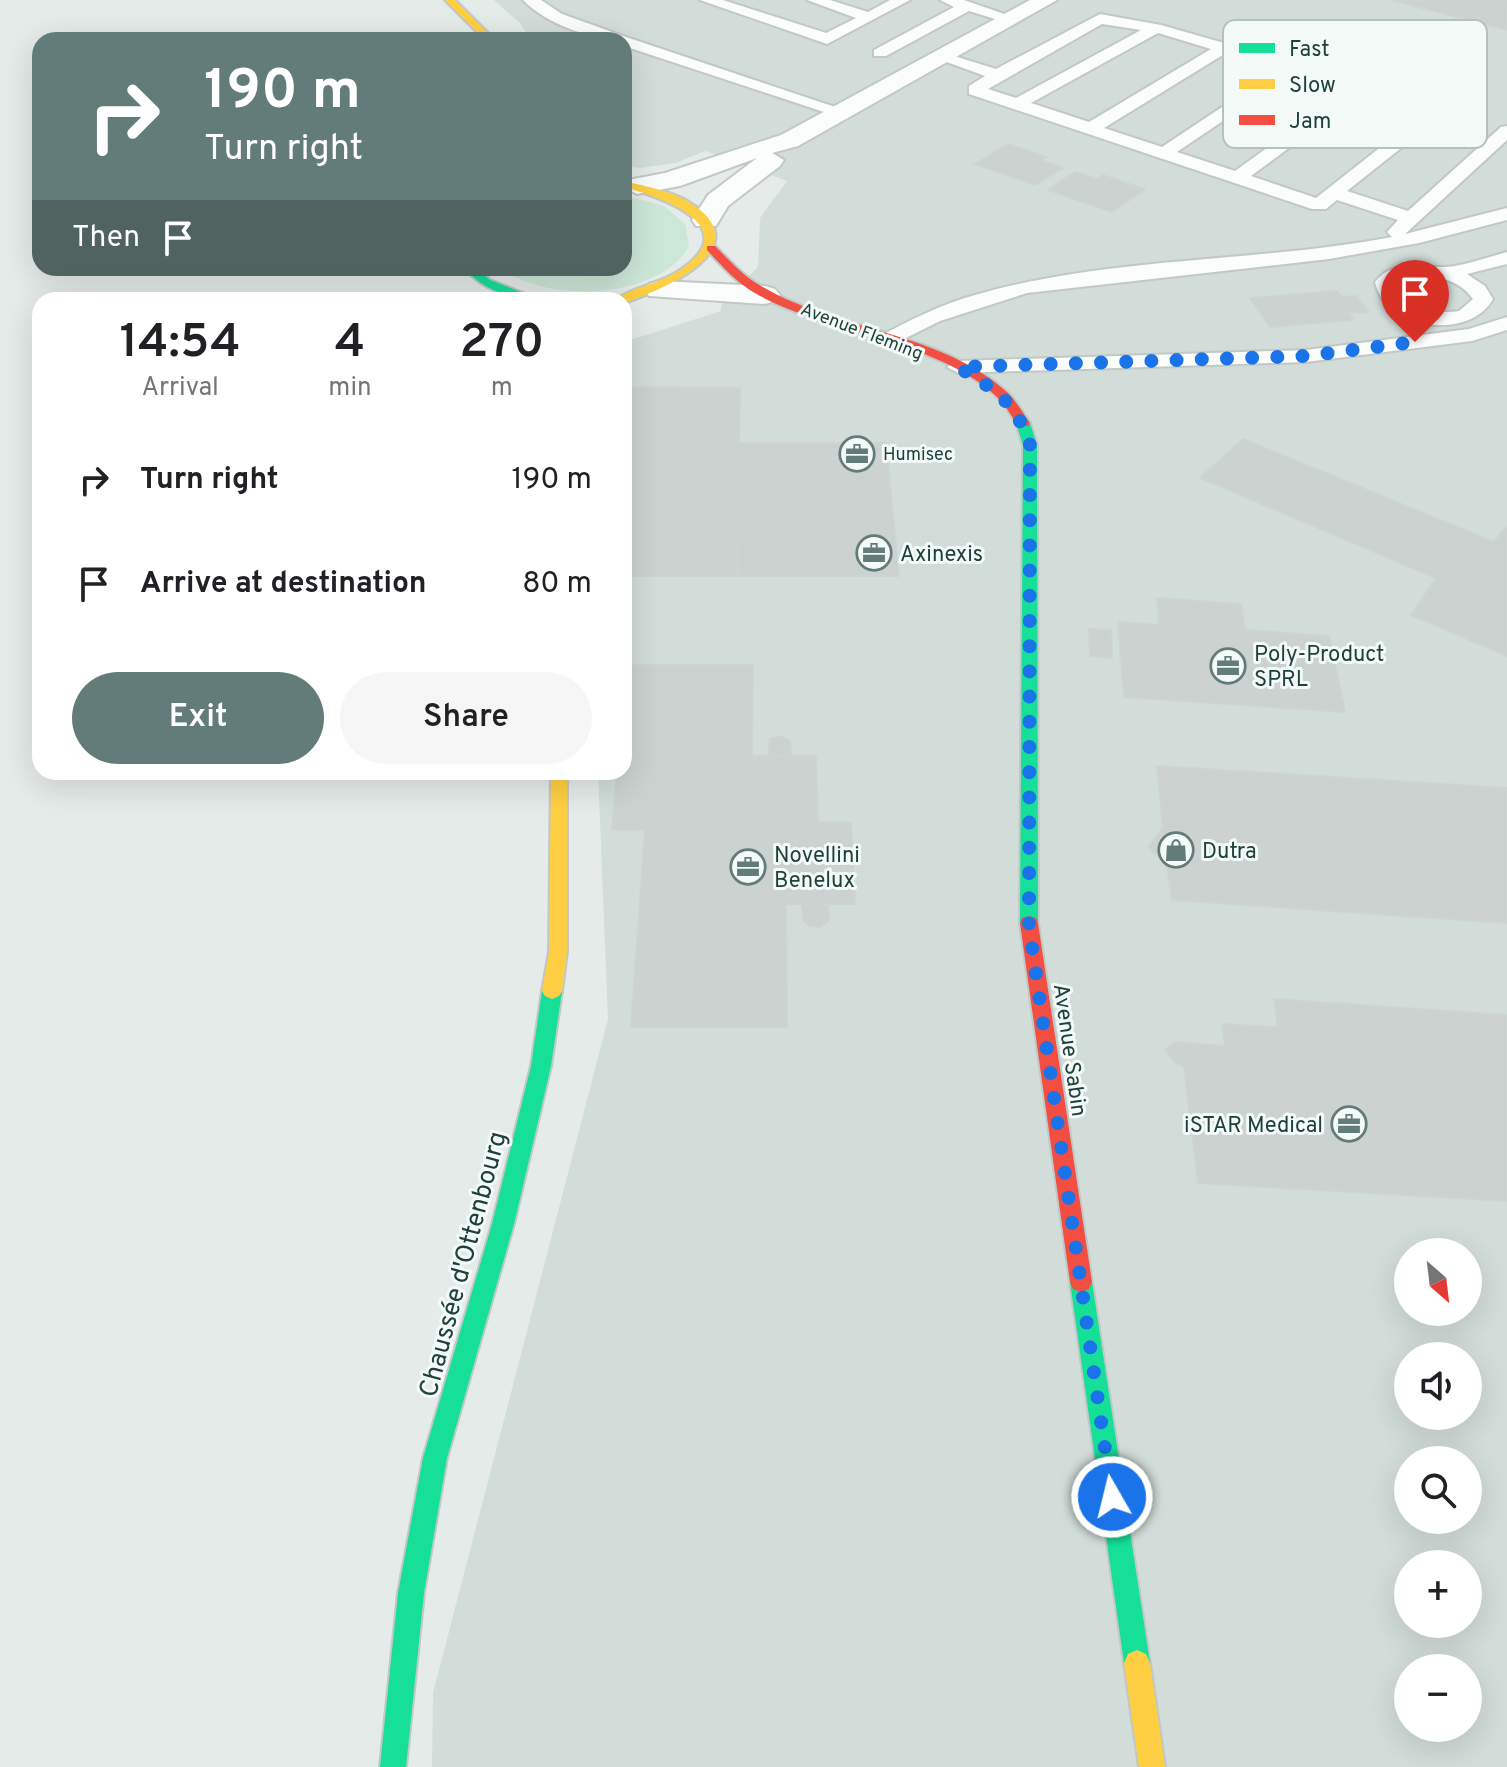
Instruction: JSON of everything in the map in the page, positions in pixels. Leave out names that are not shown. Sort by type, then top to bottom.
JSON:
[{"type":"street","points":[[450,0],[482,32]]},
{"type":"street","points":[[632,185],[671,180],[769,145],[789,141],[1046,0]]},
{"type":"street","points":[[706,220],[727,193],[791,148],[789,141]]},
{"type":"street","points":[[632,185],[667,193],[690,205],[706,220],[712,234],[711,248],[701,264],[684,278],[659,290],[632,297]]},
{"type":"street","name":"Avenue Fleming","points":[[711,248],[736,274],[765,295],[958,367]]},
{"type":"street","points":[[479,276],[503,292]]},
{"type":"street","points":[[659,290],[765,295]]},
{"type":"street","name":"Avenue Sabin","points":[[958,367],[993,389],[1020,416],[1030,445],[1029,926],[1152,1767]]},
{"type":"street","name":"Chaussée d'Ottenbourg","points":[[393,1767],[411,1593],[435,1458],[503,1224],[541,1066],[558,952],[559,780]]},
{"type":"lane","points":[[531,0],[557,17],[598,32]]},
{"type":"lane","points":[[708,0],[827,39],[902,0]]},
{"type":"lane","points":[[815,0],[868,17]]},
{"type":"lane","points":[[948,0],[1011,19]]},
{"type":"lane","points":[[880,53],[967,6]]},
{"type":"lane","points":[[1223,46],[1156,28],[1100,19],[975,90],[1319,205],[1390,148]]},
{"type":"lane","points":[[1016,105],[1156,28]]},
{"type":"lane","points":[[632,44],[842,112]]},
{"type":"lane","points":[[1090,129],[1223,48]]},
{"type":"lane","points":[[941,57],[998,75]]},
{"type":"lane","points":[[1164,153],[1223,113]]},
{"type":"lane","points":[[1387,242],[1409,218],[1507,131]]},
{"type":"lane","points":[[1238,177],[1278,148]]},
{"type":"lane","points":[[1334,193],[1409,218]]},
{"type":"lane","points":[[887,340],[942,310],[1034,283],[1267,261],[1367,247],[1469,226],[1507,214]]},
{"type":"lane","points":[[1367,247],[1401,272]]},
{"type":"lane","points":[[1505,346],[1467,326],[1398,306],[1384,289],[1385,282],[1401,272],[1445,273],[1507,258]]},
{"type":"lane","points":[[1445,273],[1471,284],[1483,299]]},
{"type":"lane","points":[[1467,326],[1483,299],[1507,287]]},
{"type":"lane","points":[[958,367],[1306,356],[1467,326],[1507,323]]},
{"type":"shaded area","points":[[494,0],[1507,0],[1507,1767],[432,1767],[433,1693],[608,1019],[598,780],[632,780],[632,339],[721,311],[722,302],[758,267],[760,218],[787,181],[705,151],[676,163],[632,167],[632,32],[526,32]]},
{"type":"green space","points":[[632,197],[664,206],[685,224],[689,246],[674,264],[653,278],[600,291],[545,287],[515,276],[632,276]]},
{"type":"building","points":[[1391,0],[1507,0],[1507,30],[1487,25],[1487,20],[1468,20]]},
{"type":"building","points":[[1008,144],[1047,157],[1041,160],[1063,168],[1035,185],[975,164]]},
{"type":"building","points":[[1075,172],[1097,179],[1103,175],[1145,189],[1112,212],[1048,190]]},
{"type":"building","points":[[1337,291],[1342,297],[1356,296],[1369,312],[1348,313],[1353,320],[1270,327],[1250,298]]},
{"type":"building","points":[[632,387],[740,388],[737,576],[632,576]]},
{"type":"building","points":[[1243,439],[1494,542],[1507,526],[1507,656],[1411,615],[1436,578],[1200,478]]},
{"type":"building","points":[[739,443],[886,443],[899,576],[737,576]]},
{"type":"building","name":"Poly-Product SPRL","points":[[1157,598],[1241,604],[1245,630],[1329,636],[1345,712],[1124,697],[1118,622],[1159,625]]},
{"type":"building","points":[[1089,629],[1111,630],[1112,658],[1090,656]]},
{"type":"building","name":"Novellini Benelux","points":[[632,665],[753,665],[752,756],[816,756],[818,822],[851,823],[855,904],[786,904],[787,1027],[631,1027],[645,830],[612,830],[616,780],[632,780]]},
{"type":"building","points":[[781,736],[790,741],[791,756],[768,756],[770,739]]},
{"type":"building","points":[[1157,766],[1507,788],[1507,923],[1172,900],[1167,865],[1148,847],[1163,828]]},
{"type":"building","points":[[802,904],[828,904],[829,920],[821,927],[809,926],[803,920]]},
{"type":"building","name":"iSTAR Medical","points":[[1274,999],[1507,1015],[1507,1201],[1198,1183],[1184,1066],[1176,1063],[1165,1050],[1175,1042],[1225,1046],[1222,1024],[1278,1027]]},
{"type":"traffic: fast","points":[[479,276],[486,283],[512,292]]},
{"type":"traffic: fast","points":[[1023,423],[1030,445],[1029,923]]},
{"type":"traffic: fast","points":[[393,1767],[411,1593],[435,1458],[503,1224],[541,1066],[552,991]]},
{"type":"traffic: fast","points":[[1081,1282],[1137,1663]]},
{"type":"traffic: slow","points":[[450,0],[482,32]]},
{"type":"traffic: slow","points":[[632,186],[664,195],[691,208],[706,223],[709,240],[702,256],[684,273],[632,296]]},
{"type":"traffic: slow","points":[[552,991],[558,952],[559,780]]},
{"type":"traffic: slow","points":[[1137,1663],[1152,1767]]},
{"type":"traffic: jam","points":[[711,248],[741,278],[762,292],[944,359],[978,377],[1005,398],[1023,423]]},
{"type":"traffic: jam","points":[[1029,923],[1081,1282]]},
{"type":"place","name":"Humisec","points":[[857,454]]},
{"type":"place","name":"Axinexis","points":[[874,553]]},
{"type":"place","name":"Poly-Product SPRL","points":[[1228,666]]},
{"type":"place","name":"Dutra","points":[[1176,850]]},
{"type":"place","name":"Novellini Benelux","points":[[748,867]]},
{"type":"place","name":"iSTAR Medical","points":[[1349,1124]]},
{"type":"route","points":[[1112,1497],[1029,926],[1030,445],[1020,416],[993,389],[958,367],[1306,356],[1415,342]]}]
